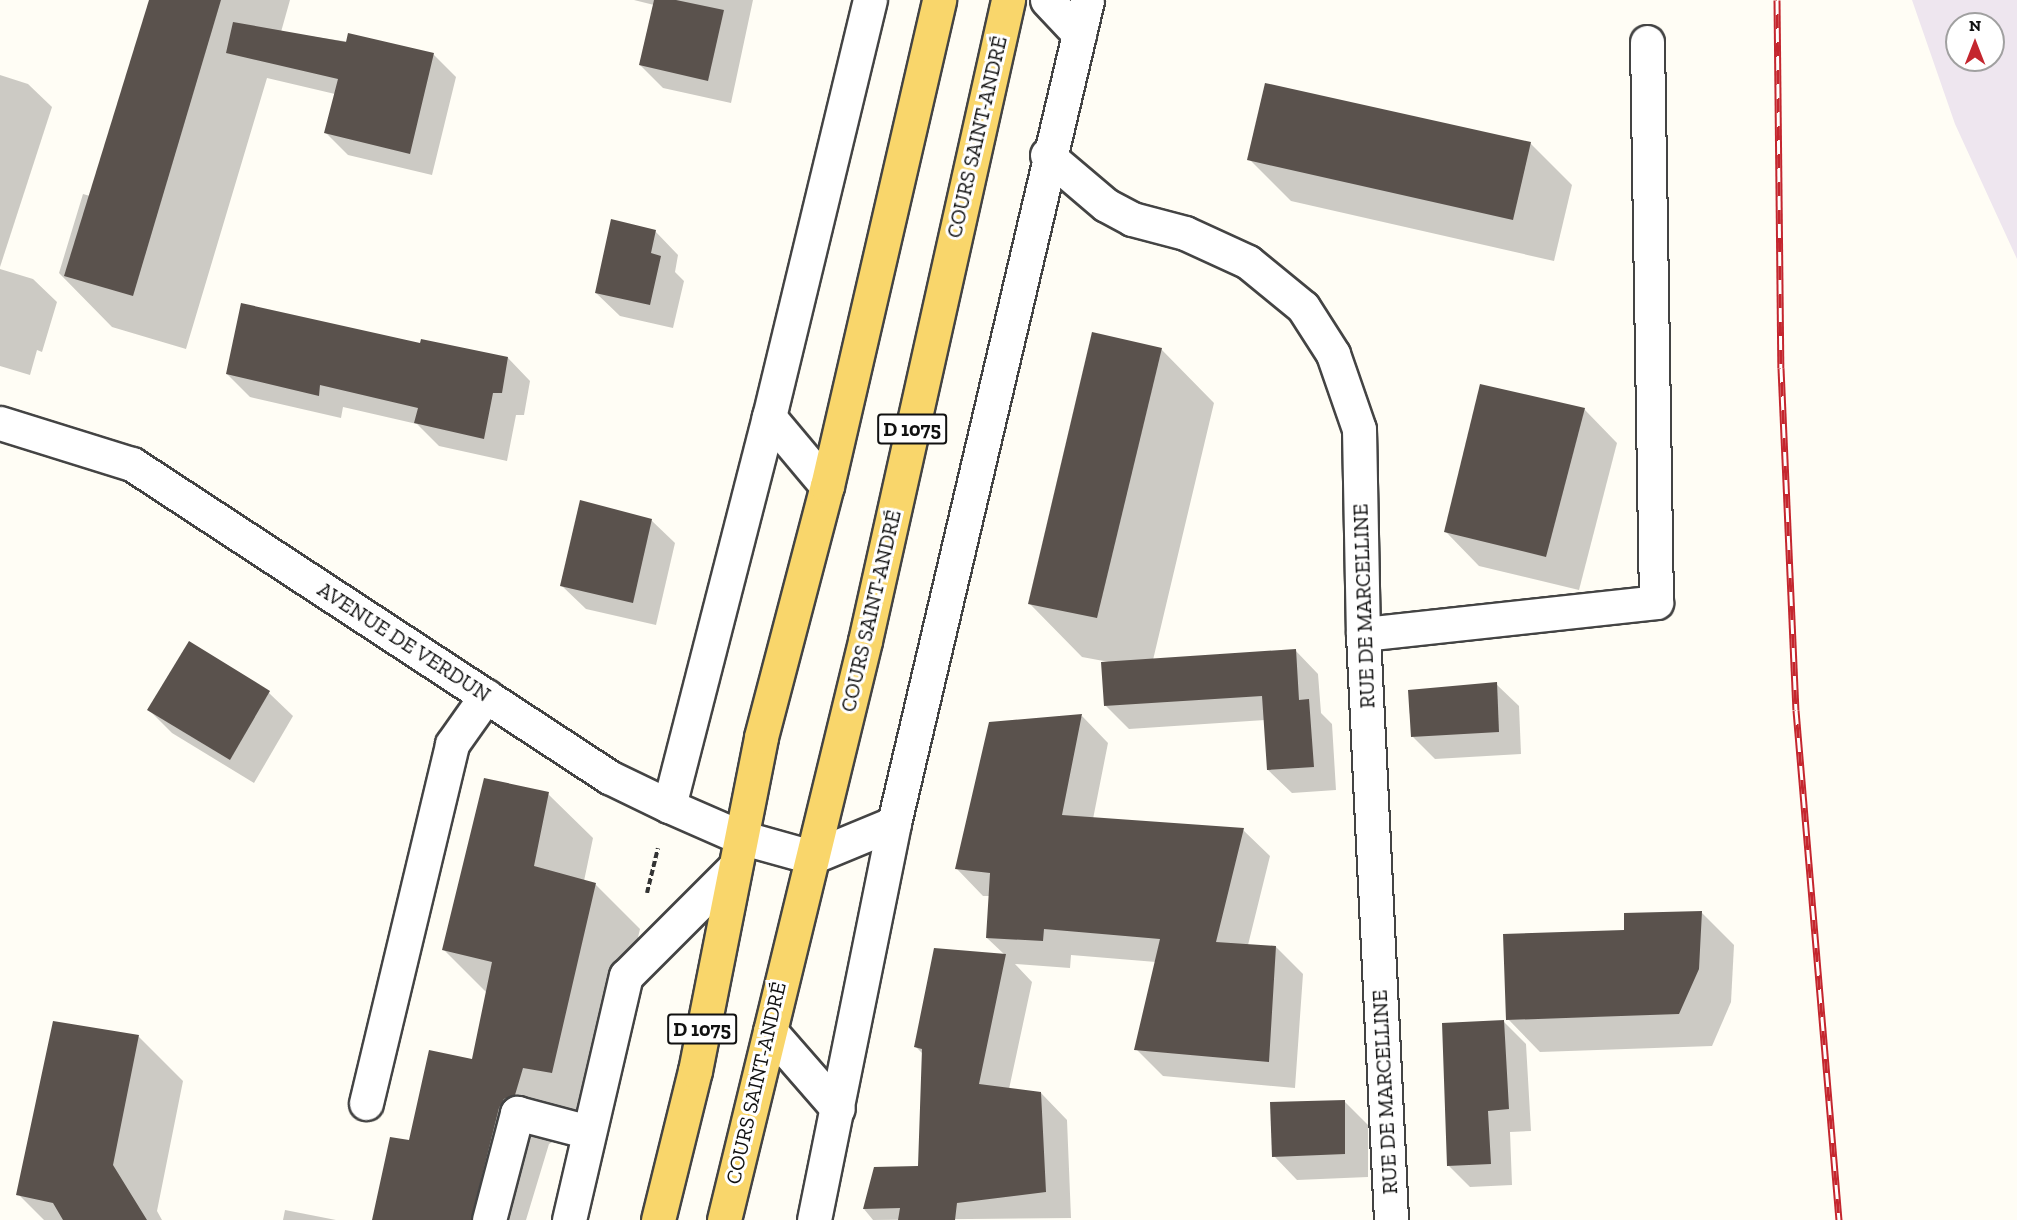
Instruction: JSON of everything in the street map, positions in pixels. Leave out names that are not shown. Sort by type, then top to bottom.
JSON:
[{"type":"main road","name":"D 1075","points":[[658,1220],[694,1071],[733,868],[764,726],[827,486],[939,0]]},
{"type":"main road","name":"COURS SAINT-ANDRÉ","points":[[724,1220],[868,629],[1008,0]]},
{"type":"street","points":[[669,806],[769,417],[870,0]]},
{"type":"street","points":[[1047,0],[1079,34]]},
{"type":"street","points":[[814,1220],[894,824],[1047,155],[1087,0]]},
{"type":"street","points":[[1364,634],[1656,602],[1647,42]]},
{"type":"street","name":"RUE DE MARCELLINE","points":[[1047,155],[1106,206],[1132,219],[1185,233],[1248,262],[1303,307],[1333,354],[1359,429],[1364,634],[1391,1220]]},
{"type":"street","points":[[769,417],[827,486]]},
{"type":"street","name":"AVENUE DE VERDUN","points":[[0,423],[132,464],[609,777],[740,837],[812,857]]},
{"type":"street","points":[[366,1103],[452,744],[486,696]]},
{"type":"street","points":[[812,857],[894,824]]},
{"type":"street","points":[[569,1220],[626,976],[733,868]]},
{"type":"street","points":[[770,1031],[838,1109]]},
{"type":"street","points":[[489,1220],[517,1113],[590,1132]]},
{"type":"shaded area","points":[[1912,0],[2017,0],[2017,259],[1955,124]]},
{"type":"building","points":[[149,0],[221,0],[133,296],[64,276]]},
{"type":"building","points":[[654,0],[676,0],[724,10],[708,81],[639,65]]},
{"type":"building","points":[[233,22],[346,42],[348,33],[434,53],[410,154],[324,133],[338,79],[226,53]]},
{"type":"building","points":[[1265,83],[1531,142],[1513,220],[1247,160]]},
{"type":"building","points":[[611,219],[656,230],[651,253],[661,256],[650,305],[595,293]]},
{"type":"building","points":[[241,303],[420,343],[421,339],[508,357],[502,393],[493,393],[484,439],[414,423],[418,408],[320,385],[319,396],[226,374]]},
{"type":"building","points":[[1092,332],[1162,348],[1097,618],[1028,604]]},
{"type":"building","points":[[1480,384],[1585,408],[1546,557],[1444,532]]},
{"type":"building","points":[[580,500],[652,519],[633,603],[560,586]]},
{"type":"building","points":[[189,641],[270,691],[230,760],[147,710]]},
{"type":"building","points":[[1296,649],[1299,700],[1309,699],[1314,767],[1267,770],[1262,696],[1104,706],[1101,662]]},
{"type":"building","points":[[1497,682],[1499,732],[1411,737],[1408,690]]},
{"type":"building","points":[[1082,714],[1062,815],[1244,828],[1216,942],[1276,946],[1269,1062],[1134,1050],[1160,939],[1044,929],[1043,941],[986,938],[990,873],[955,869],[989,722]]},
{"type":"building","points":[[484,778],[549,792],[534,866],[596,883],[552,1073],[523,1068],[515,1095],[504,1099],[499,1108],[471,1220],[372,1220],[390,1137],[409,1140],[429,1050],[472,1059],[492,962],[442,950]]},
{"type":"building","points":[[1702,911],[1699,969],[1679,1014],[1506,1020],[1503,934],[1624,930],[1624,913]]},
{"type":"building","points":[[934,948],[1006,954],[979,1084],[1041,1092],[1046,1192],[957,1203],[955,1220],[898,1220],[900,1208],[863,1209],[874,1167],[918,1166],[922,1049],[914,1047]]},
{"type":"building","points":[[1504,1020],[1509,1109],[1488,1111],[1491,1164],[1447,1166],[1442,1023]]},
{"type":"building","points":[[53,1021],[139,1035],[113,1165],[147,1220],[63,1220],[53,1203],[16,1195]]},
{"type":"building","points":[[1345,1100],[1345,1154],[1272,1157],[1270,1102]]},
{"type":"railway","points":[[1777,0],[1781,368],[1796,710],[1839,1220]]}]
